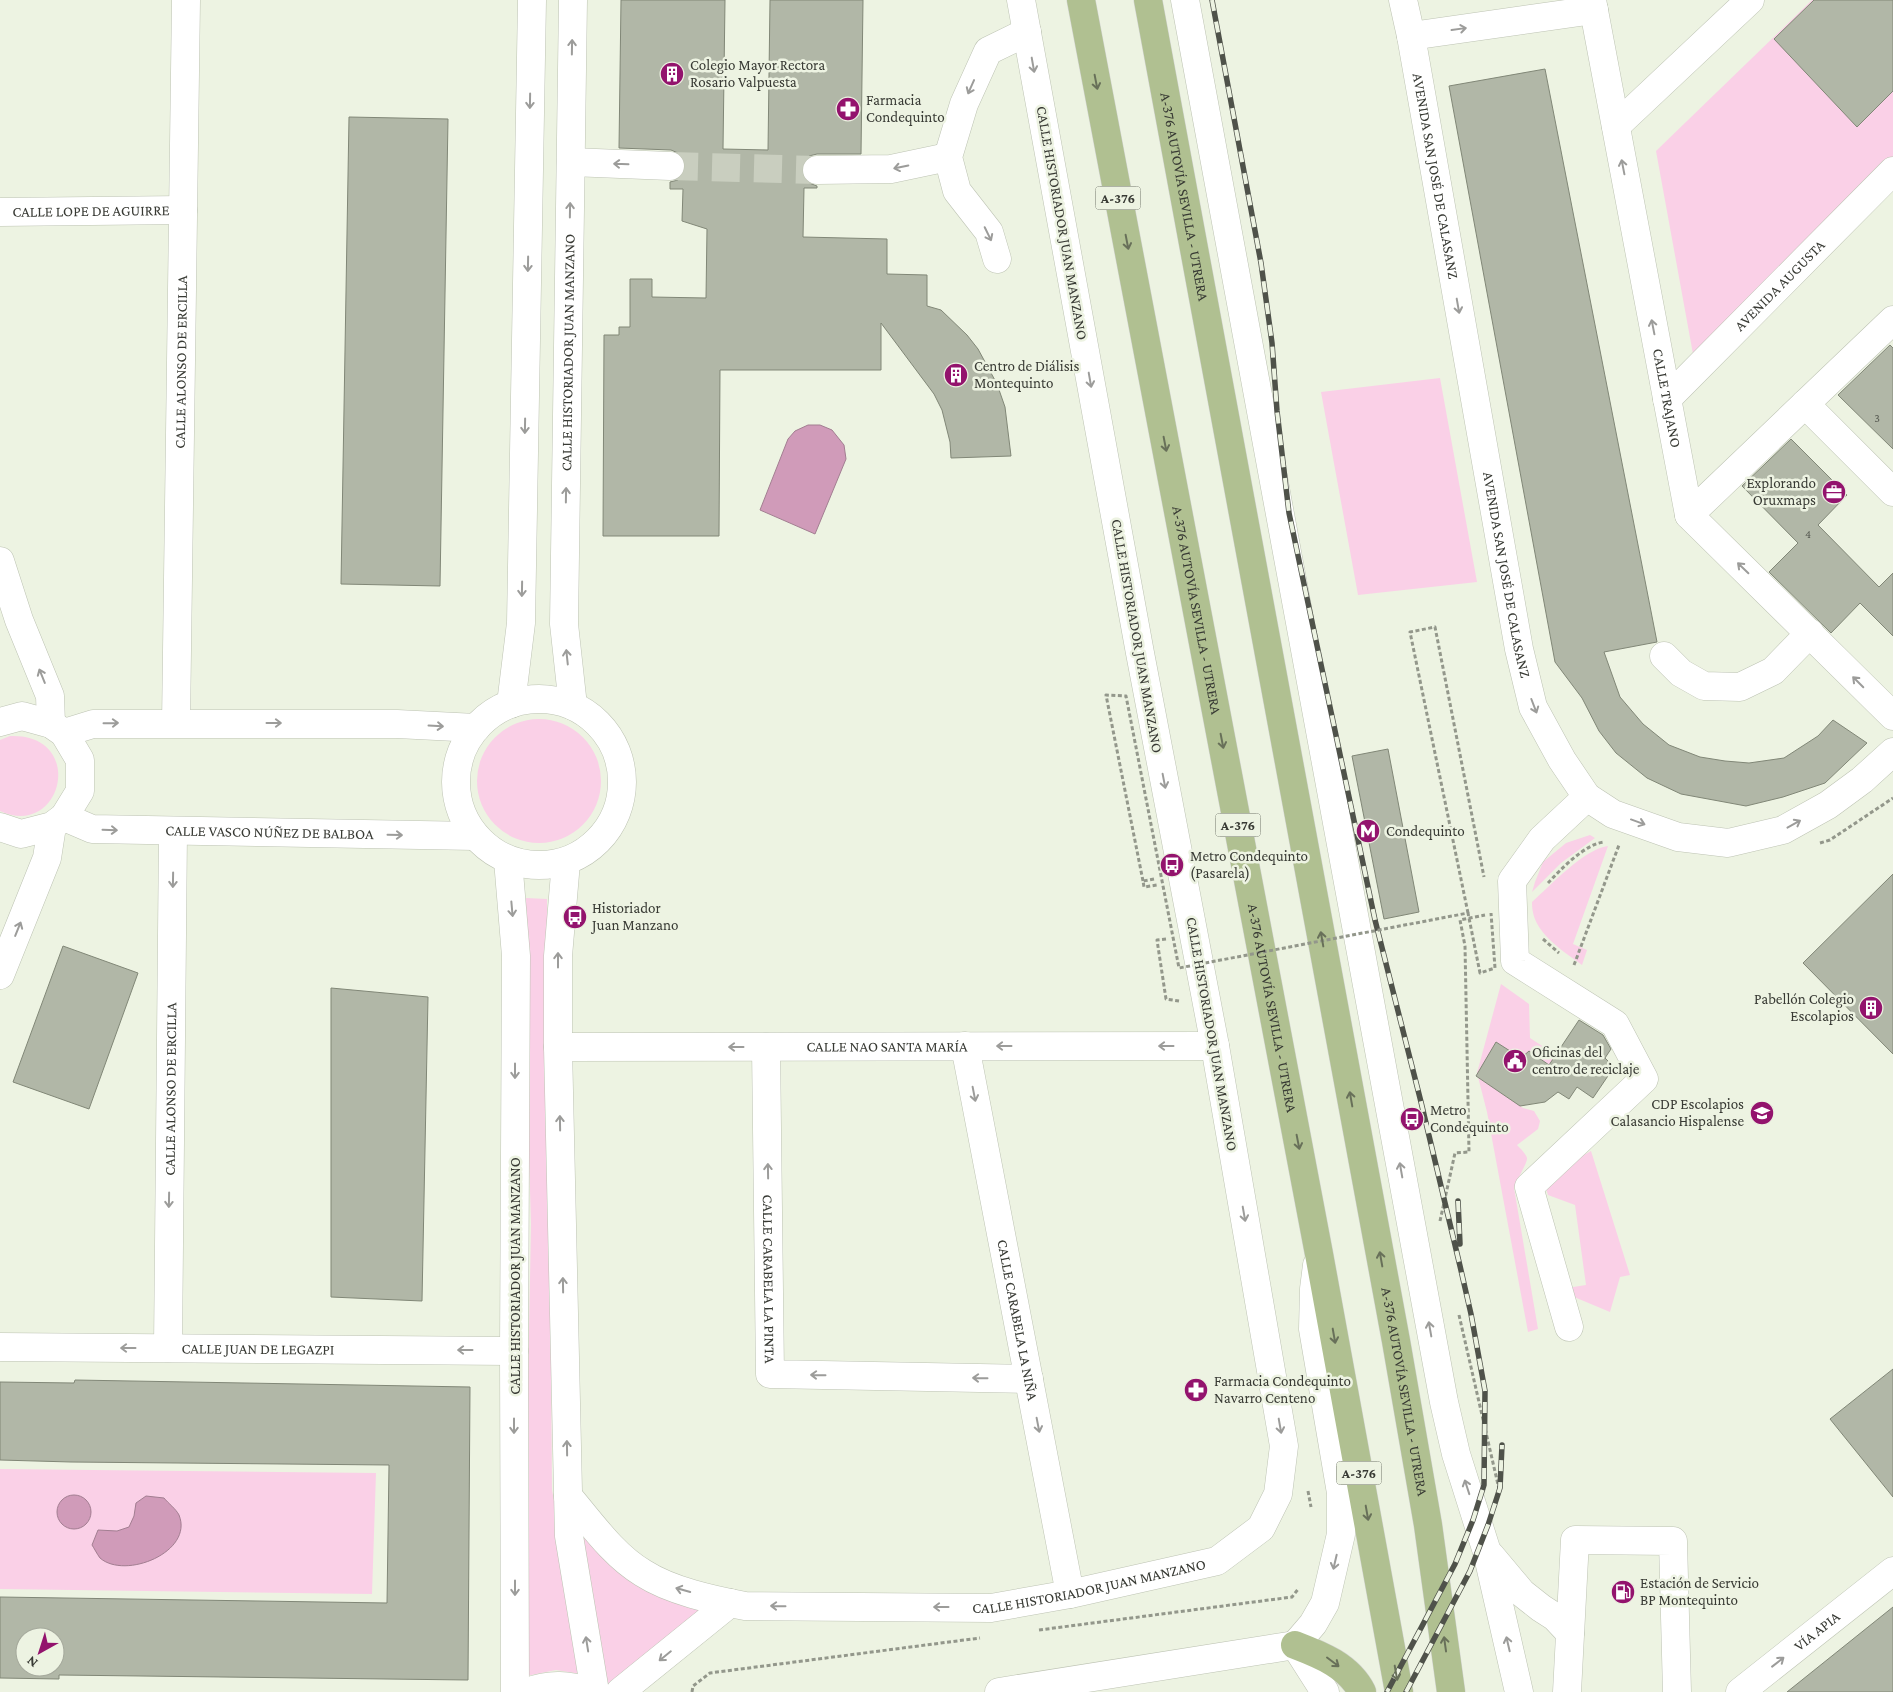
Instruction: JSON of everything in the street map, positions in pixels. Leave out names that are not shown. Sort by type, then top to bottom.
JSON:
[{"type":"main road","points":[[1070,0],[1090,50]]},
{"type":"main road","name":"A-376 AUTOVÍA SEVILLA - UTRERA","points":[[1081,0],[1319,1254],[1399,1692]]},
{"type":"main road","name":"A-376 AUTOVÍA SEVILLA - UTRERA","points":[[1148,0],[1399,1360],[1428,1524],[1451,1692]]},
{"type":"main road","points":[[1296,1645],[1325,1657],[1345,1671],[1362,1692]]},
{"type":"street","name":"CALLE ALONSO DE ERCILLA","points":[[176,723],[186,0]]},
{"type":"street","points":[[511,704],[521,623],[532,0]]},
{"type":"street","name":"CALLE HISTORIADOR JUAN MANZANO","points":[[573,0],[564,624],[573,706]]},
{"type":"street","name":"CALLE HISTORIADOR JUAN MANZANO","points":[[568,1496],[617,1552],[643,1573],[668,1586],[730,1603],[745,1606],[991,1608],[1070,1594],[1217,1561],[1261,1528],[1278,1494],[1284,1446],[1244,1187],[1134,624],[1021,0]]},
{"type":"street","points":[[1185,0],[1444,1402],[1456,1454],[1487,1552],[1519,1692]]},
{"type":"street","name":"AVENIDA SAN JOSÉ DE CALASANZ","points":[[1402,0],[1411,36],[1519,649],[1533,707],[1562,760],[1587,797],[1613,814],[1678,837],[1728,843],[1783,830],[1828,805],[1862,780],[1893,752]]},
{"type":"street","points":[[1616,126],[1750,0]]},
{"type":"street","points":[[1411,36],[1593,5]]},
{"type":"street","name":"CALLE TRAJANO","points":[[1593,5],[1689,515]]},
{"type":"street","points":[[997,259],[989,232],[957,192],[948,157],[964,104],[988,51],[1027,32]]},
{"type":"street","points":[[817,170],[892,169],[948,157]]},
{"type":"street","points":[[570,162],[670,166]]},
{"type":"street","name":"AVENIDA AUGUSTA","points":[[1667,398],[1893,172]]},
{"type":"street","name":"CALLE LOPE DE AGUIRRE","points":[[0,212],[183,210]]},
{"type":"street","points":[[1893,320],[1689,515],[1893,716]]},
{"type":"street","points":[[1806,404],[1893,492]]},
{"type":"street","points":[[0,561],[19,620],[50,696],[58,728],[80,760],[80,791],[58,822],[47,858],[0,975]]},
{"type":"street","points":[[1664,656],[1681,673],[1704,686],[1740,687],[1773,671],[1810,633]]},
{"type":"street","points":[[542,698],[573,706],[599,723],[620,760],[621,802],[602,839],[566,862],[537,866],[508,860],[490,850],[475,836],[458,801],[458,762],[476,728],[492,713],[511,704],[542,698]]},
{"type":"street","points":[[0,722],[22,716],[58,728],[93,724],[176,723],[397,724],[476,728]]},
{"type":"street","points":[[1569,1326],[1529,1187],[1644,1079],[1615,1024],[1515,961],[1502,915],[1512,881],[1542,839],[1587,797]]},
{"type":"street","points":[[0,827],[21,834],[58,822]]},
{"type":"street","name":"CALLE VASCO NÚÑEZ DE BALBOA","points":[[58,822],[92,829],[173,832],[475,836]]},
{"type":"street","name":"CALLE ALONSO DE ERCILLA","points":[[168,1348],[173,832]]},
{"type":"street","name":"CALLE HISTORIADOR JUAN MANZANO","points":[[508,860],[516,956],[515,1692]]},
{"type":"street","points":[[527,1692],[541,1687],[568,1686],[593,1692],[569,1536],[558,1047],[558,956],[566,862]]},
{"type":"street","name":"CALLE CARABELA LA PINTA","points":[[766,1046],[770,1374],[1029,1379]]},
{"type":"street","name":"CALLE CARABELA LA NIÑA","points":[[965,1046],[1070,1594]]},
{"type":"street","name":"CALLE NAO SANTA MARÍA","points":[[558,1047],[1215,1046]]},
{"type":"street","points":[[999,1692],[1296,1645],[1314,1624],[1324,1603],[1341,1534],[1341,1493],[1314,1329],[1314,1289],[1319,1254]]},
{"type":"street","name":"CALLE JUAN DE LEGAZPI","points":[[0,1347],[514,1351]]},
{"type":"street","points":[[1567,1692],[1575,1540],[1673,1541],[1677,1692]]},
{"type":"street","points":[[1487,1552],[1522,1593],[1540,1608],[1555,1617],[1570,1633]]},
{"type":"street","name":"VÍA APIA","points":[[1740,1692],[1893,1571]]},
{"type":"street","points":[[620,1692],[730,1603]]},
{"type":"street","points":[[1296,1645],[1324,1692]]},
{"type":"path","points":[[1485,885],[1435,627],[1410,632],[1480,973],[1495,968],[1502,915]]},
{"type":"path","points":[[1180,976],[1179,968],[1126,696],[1106,695],[1144,887],[1183,882]]},
{"type":"path","points":[[1581,970],[1573,964],[1621,840]]},
{"type":"path","points":[[1489,904],[1502,915]]},
{"type":"path","points":[[1179,968],[1468,913]]},
{"type":"path","points":[[1439,1229],[1455,1153],[1469,1152],[1465,946],[1460,920],[1529,914],[1534,928],[1552,948],[1566,959]]},
{"type":"path","points":[[1157,940],[1166,999],[1183,1002],[1182,993]]},
{"type":"path","points":[[1206,957],[1208,966]]},
{"type":"path","points":[[1459,1315],[1500,1497]]},
{"type":"path","points":[[1306,1482],[1312,1516]]},
{"type":"path","points":[[1035,1631],[1292,1597],[1302,1585]]},
{"type":"path","points":[[692,1692],[693,1686],[710,1674],[985,1637]]},
{"type":"shaded area","points":[[1812,0],[1893,0],[1893,156],[1693,354],[1656,151]]},
{"type":"shaded area","points":[[1440,378],[1477,582],[1358,595],[1321,392]]},
{"type":"shaded area","points":[[808,425],[820,425],[832,430],[844,445],[846,459],[815,534],[760,510],[788,439],[795,431]]},
{"type":"shaded area","points":[[539,719],[563,723],[583,737],[597,757],[601,781],[597,805],[583,825],[563,839],[539,843],[515,839],[495,825],[481,805],[477,781],[481,757],[495,737],[515,723]]},
{"type":"shaded area","points":[[10,736],[34,740],[50,751],[57,766],[58,783],[51,799],[39,811],[22,816],[0,811],[0,740]]},
{"type":"shaded area","points":[[1590,835],[1595,838],[1561,863],[1532,892],[1543,862],[1566,843]]},
{"type":"shaded area","points":[[1608,846],[1573,944],[1587,950],[1582,965],[1557,946],[1542,931],[1536,922],[1532,902],[1578,861]]},
{"type":"shaded area","points":[[526,898],[547,899],[552,1490],[568,1577],[581,1674],[556,1670],[526,1676],[529,1552],[528,1388],[531,1224],[526,1058]]},
{"type":"shaded area","points":[[1501,984],[1529,1004],[1530,1038],[1556,1055],[1549,1065],[1534,1054],[1527,1053],[1521,1058],[1505,1095],[1523,1108],[1534,1111],[1540,1121],[1538,1129],[1517,1145],[1527,1158],[1514,1188],[1538,1329],[1528,1332],[1487,1112],[1477,1073]]},
{"type":"shaded area","points":[[1591,1151],[1630,1275],[1620,1277],[1610,1312],[1567,1294],[1567,1288],[1586,1285],[1575,1205],[1548,1195],[1545,1185],[1550,1174]]},
{"type":"shaded area","points":[[0,1469],[376,1473],[372,1594],[0,1589]]},
{"type":"shaded area","points":[[74,1495],[86,1500],[91,1512],[86,1524],[74,1529],[62,1524],[57,1512],[62,1500]]},
{"type":"shaded area","points":[[146,1496],[164,1498],[178,1513],[181,1528],[176,1540],[167,1551],[154,1559],[140,1564],[125,1566],[111,1564],[100,1558],[92,1545],[98,1530],[117,1531],[129,1527],[134,1516],[136,1503]]},
{"type":"shaded area","points":[[576,1525],[709,1610],[610,1687],[602,1678]]},
{"type":"building","points":[[621,0],[725,0],[723,149],[768,150],[770,0],[863,0],[861,154],[817,154],[809,156],[804,162],[801,170],[803,178],[817,186],[817,188],[804,188],[803,237],[887,239],[887,274],[927,275],[927,306],[941,310],[967,335],[978,349],[997,384],[1005,407],[1011,456],[951,458],[950,442],[942,410],[934,394],[881,323],[881,370],[720,370],[719,536],[603,536],[604,335],[619,335],[619,327],[630,327],[630,279],[652,279],[652,297],[706,298],[707,229],[682,221],[683,189],[670,189],[670,182],[678,180],[683,174],[686,166],[684,158],[671,150],[619,148]]},
{"type":"building","points":[[1814,0],[1893,0],[1893,91],[1857,127],[1774,39]]},
{"type":"building","points":[[1545,69],[1657,642],[1604,652],[1620,697],[1643,724],[1669,745],[1700,757],[1725,761],[1749,763],[1784,758],[1818,736],[1833,720],[1867,743],[1825,783],[1783,797],[1746,806],[1681,794],[1647,778],[1616,753],[1599,731],[1582,698],[1555,662],[1449,86]]},
{"type":"building","points":[[349,117],[448,119],[440,586],[341,584]]},
{"type":"building","points":[[1890,345],[1893,348],[1893,449],[1838,395]]},
{"type":"building","points":[[1791,439],[1847,495],[1818,525],[1879,587],[1893,573],[1893,636],[1860,603],[1831,633],[1769,572],[1798,543],[1742,486]]},
{"type":"building","points":[[1388,749],[1419,912],[1384,919],[1352,756]]},
{"type":"building","name":"Pabellón Colegio Escolapios","points":[[1893,874],[1893,1054],[1803,963]]},
{"type":"building","points":[[63,946],[138,973],[89,1109],[13,1082]]},
{"type":"building","points":[[331,988],[428,997],[422,1301],[331,1297]]},
{"type":"building","name":"Oficinas del centro de reciclaje","points":[[1579,1020],[1603,1035],[1611,1049],[1605,1058],[1614,1067],[1593,1098],[1577,1087],[1569,1099],[1558,1092],[1545,1102],[1520,1106],[1476,1076],[1496,1042],[1521,1058],[1529,1051],[1549,1065]]},
{"type":"building","points":[[1893,1369],[1893,1497],[1830,1419]]},
{"type":"building","points":[[75,1380],[470,1387],[468,1680],[65,1675],[65,1627],[15,1627],[15,1677],[59,1677],[59,1679],[0,1678],[0,1597],[387,1603],[389,1465],[0,1460],[0,1382],[74,1383]]},
{"type":"building","points":[[1893,1607],[1893,1692],[1787,1692]]},
{"type":"tunnel","points":[[670,166],[817,170]]},
{"type":"railway","points":[[1212,0],[1261,263],[1272,343],[1277,411],[1289,513],[1375,920],[1460,1266],[1485,1391],[1484,1485],[1473,1520],[1455,1564],[1387,1692]]},
{"type":"railway","points":[[1458,1201],[1460,1244]]},
{"type":"railway","points":[[1406,1692],[1470,1571],[1488,1525],[1500,1488],[1502,1445]]},
{"type":"place","name":"Colegio Mayor Rectora Rosario Valpuesta","points":[[672,74]]},
{"type":"place","name":"Farmacia Condequinto","points":[[848,109]]},
{"type":"place","name":"Centro de Diálisis Montequinto","points":[[956,375]]},
{"type":"place","name":"Explorando Oruxmaps","points":[[1834,492]]},
{"type":"place","name":"Condequinto","points":[[1368,831]]},
{"type":"place","name":"Metro Condequinto (Pasarela)","points":[[1172,865]]},
{"type":"place","name":"Historiador Juan Manzano","points":[[575,917]]},
{"type":"place","name":"Pabellón Colegio Escolapios","points":[[1871,1008]]},
{"type":"place","name":"Oficinas del centro de reciclaje","points":[[1515,1061]]},
{"type":"place","name":"CDP Escolapios Calasancio Hispalense","points":[[1762,1113]]},
{"type":"place","name":"Metro Condequinto","points":[[1412,1119]]},
{"type":"place","name":"Farmacia Condequinto Navarro Centeno","points":[[1196,1390]]},
{"type":"place","name":"Estación de Servicio BP Montequinto","points":[[1623,1592]]}]
